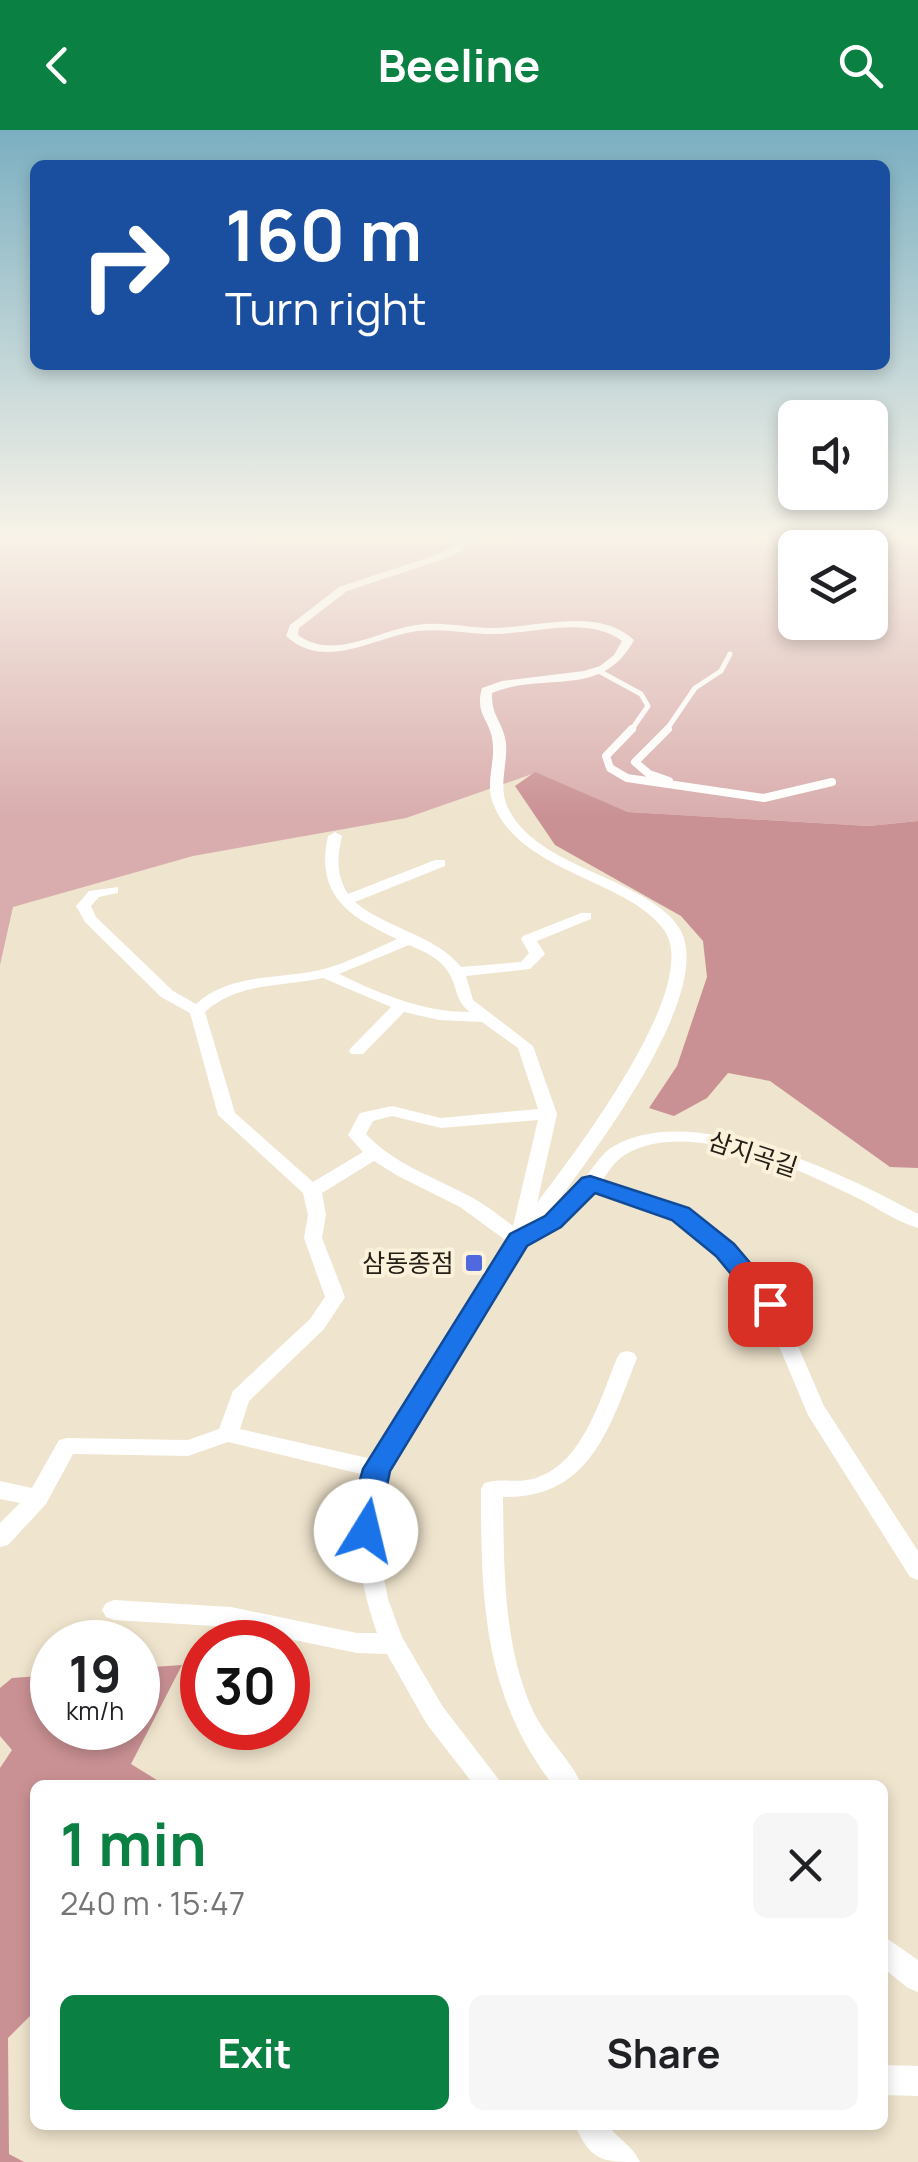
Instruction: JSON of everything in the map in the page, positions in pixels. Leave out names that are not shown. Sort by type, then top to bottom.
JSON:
[{"type":"street","points":[[294,627],[292,636],[299,643],[329,648],[418,628],[512,631],[565,627]]},
{"type":"street","points":[[519,1240],[622,1099],[678,979],[682,950],[675,932],[652,912],[517,830],[498,806],[493,778],[503,742],[501,731],[484,710],[486,691],[511,681],[597,670],[626,647],[628,640],[622,634],[581,627]]},
{"type":"street","points":[[336,836],[327,860],[329,877],[364,919],[442,954],[461,972],[466,1002],[482,1017],[511,1031],[525,1046],[548,1114],[519,1240]]},
{"type":"street","points":[[347,900],[440,863]]},
{"type":"street","points":[[113,890],[94,894],[83,906],[90,919],[167,994],[196,1011],[227,1115],[312,1191],[317,1215],[313,1238],[328,1269],[335,1297],[317,1324],[240,1396],[228,1434]]},
{"type":"street","points":[[461,972],[525,966],[537,954],[528,940],[586,916]]},
{"type":"street","points":[[196,1011],[208,998],[230,988],[325,973],[409,939]]},
{"type":"street","points":[[325,973],[398,1009],[455,1019],[482,1017]]},
{"type":"street","points":[[357,1051],[398,1009]]},
{"type":"street","points":[[519,1240],[462,1200],[373,1154],[357,1135],[366,1117],[392,1111],[441,1123],[548,1114]]},
{"type":"street","name":"삼지곡길","points":[[486,1780],[456,1746],[392,1644],[366,1554],[366,1508],[377,1469],[519,1240],[553,1222],[618,1150],[638,1140],[687,1134],[725,1140],[763,1154],[918,1222]]},
{"type":"street","points":[[312,1191],[373,1154]]},
{"type":"street","points":[[590,1184],[680,1214],[725,1250],[748,1277],[770,1304],[814,1410],[918,1570]]},
{"type":"street","points":[[565,1780],[550,1764],[527,1725],[506,1671],[493,1611],[492,1489],[534,1488],[562,1472],[592,1442],[627,1358]]},
{"type":"street","points":[[0,1538],[38,1498],[66,1446],[188,1448],[228,1434],[377,1469]]},
{"type":"street","points":[[0,1490],[38,1498]]},
{"type":"street","points":[[114,1610],[230,1617],[357,1643],[392,1644]]},
{"type":"street","points":[[888,1955],[918,1978]]},
{"type":"street","points":[[888,2080],[918,2081]]},
{"type":"street","points":[[594,2130],[624,2162]]},
{"type":"lane","points":[[730,654],[721,671],[686,698],[673,724],[635,762],[638,768],[666,780],[740,797]]},
{"type":"lane","points":[[597,670],[642,694],[648,706],[641,720],[606,756],[610,768],[628,778],[740,797],[782,796],[832,782]]},
{"type":"shaded area","points":[[0,627],[778,627],[778,640],[888,640],[888,627],[918,627],[918,821],[869,826],[628,812],[535,773],[406,818],[193,856],[13,907],[0,965]]},
{"type":"shaded area","points":[[535,772],[628,812],[869,826],[918,821],[918,1168],[890,1167],[770,1081],[728,1073],[707,1098],[674,1116],[649,1108],[677,1066],[707,977],[703,941],[681,916],[555,845],[515,786]]},
{"type":"shaded area","points":[[180,1665],[160,1708],[160,1666]]},
{"type":"shaded area","points":[[30,1677],[30,1750],[138,1750],[131,1764],[157,1780],[30,1780],[30,2016],[8,2038],[9,2154],[24,2162],[0,2162],[0,1768],[12,1750],[0,1736],[0,1688],[12,1678]]},
{"type":"place","name":"삼동종점","points":[[474,1263]]},
{"type":"route","points":[[366,1531],[366,1508],[377,1469],[519,1240],[553,1222],[590,1184],[680,1214],[725,1250],[770,1304]]}]
